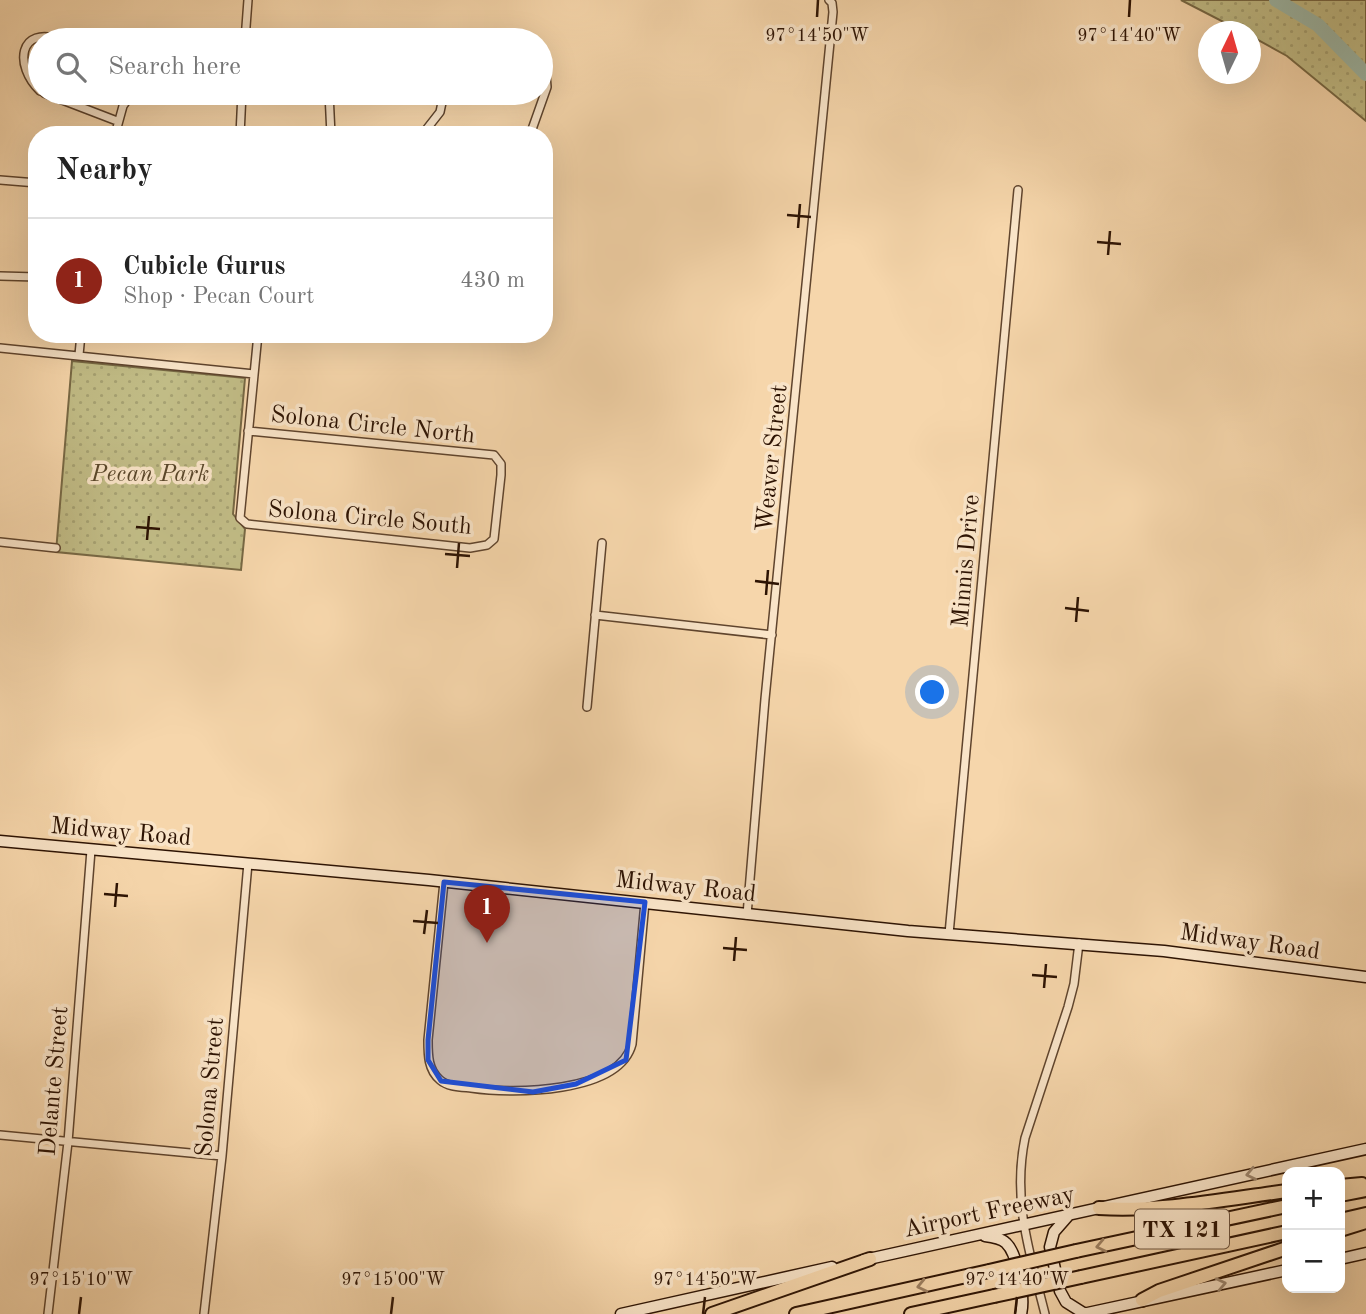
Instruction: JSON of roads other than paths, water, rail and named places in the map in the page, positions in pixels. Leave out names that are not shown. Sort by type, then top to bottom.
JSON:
[{"type":"highway","points":[[1345,1185],[1366,1183]]},
{"type":"highway","points":[[1345,1194],[1366,1190]]},
{"type":"highway","points":[[1098,1208],[1192,1203],[1282,1192]]},
{"type":"highway","name":"TX 121","points":[[796,1314],[1282,1207]]},
{"type":"highway","points":[[1345,1219],[1366,1214]]},
{"type":"highway","points":[[1345,1228],[1366,1222]]},
{"type":"highway","name":"TX 121","points":[[911,1314],[1282,1233]]},
{"type":"highway","points":[[1142,1300],[1159,1291],[1282,1250]]},
{"type":"highway","points":[[712,1314],[870,1259]]},
{"type":"main road","name":"Midway Road","points":[[0,841],[444,882],[747,915],[1164,951],[1366,977]]},
{"type":"main road","name":"Airport Freeway","points":[[621,1314],[1366,1149]]},
{"type":"main road","points":[[1068,1215],[1054,1232],[1050,1247],[1060,1291],[1066,1302],[1084,1314],[1282,1271]]},
{"type":"main road","points":[[977,1235],[1000,1239],[1012,1250],[1024,1299],[1021,1314]]},
{"type":"main road","points":[[1345,1258],[1366,1253]]},
{"type":"street","points":[[246,28],[248,0]]},
{"type":"street","name":"Weaver Street","points":[[747,915],[830,3]]},
{"type":"street","points":[[28,43],[23,53],[28,74]]},
{"type":"street","points":[[76,105],[117,121]]},
{"type":"street","points":[[116,126],[124,105]]},
{"type":"street","points":[[240,126],[241,105]]},
{"type":"street","points":[[330,105],[331,126]]},
{"type":"street","points":[[429,126],[440,112],[441,105]]},
{"type":"street","points":[[533,126],[540,105]]},
{"type":"street","points":[[0,180],[28,182]]},
{"type":"street","name":"Minnis Drive","points":[[949,934],[1018,190]]},
{"type":"street","points":[[0,276],[28,277]]},
{"type":"street","points":[[79,355],[80,343]]},
{"type":"street","points":[[248,431],[257,343]]},
{"type":"street","points":[[0,348],[254,374]]},
{"type":"street","name":"Solona Circle North","points":[[248,431],[494,455]]},
{"type":"street","name":"Solona Circle South","points":[[248,431],[240,518],[247,524],[257,526],[480,547],[491,543],[496,529],[501,464],[494,455]]},
{"type":"street","points":[[0,542],[57,548]]},
{"type":"street","points":[[587,707],[602,543]]},
{"type":"street","points":[[595,615],[772,635]]},
{"type":"street","name":"Delante Street","points":[[48,1314],[68,1142],[91,850]]},
{"type":"street","name":"Solona Street","points":[[204,1314],[222,1156],[248,863]]},
{"type":"street","points":[[444,882],[428,1059],[441,1081],[451,1086],[496,1092],[533,1092],[576,1084],[615,1069],[626,1060],[632,1044],[645,902]]},
{"type":"street","points":[[1045,1314],[1023,1225],[1020,1204],[1021,1158],[1025,1138],[1068,1007],[1079,943]]},
{"type":"street","points":[[0,1135],[222,1156]]},
{"type":"waterway","points":[[1276,0],[1318,25],[1366,74]]},
{"type":"place","name":"Cubicle Gurus","points":[[487,943]]},
{"type":"park label","name":"Pecan Park","points":[[150,473]]}]
